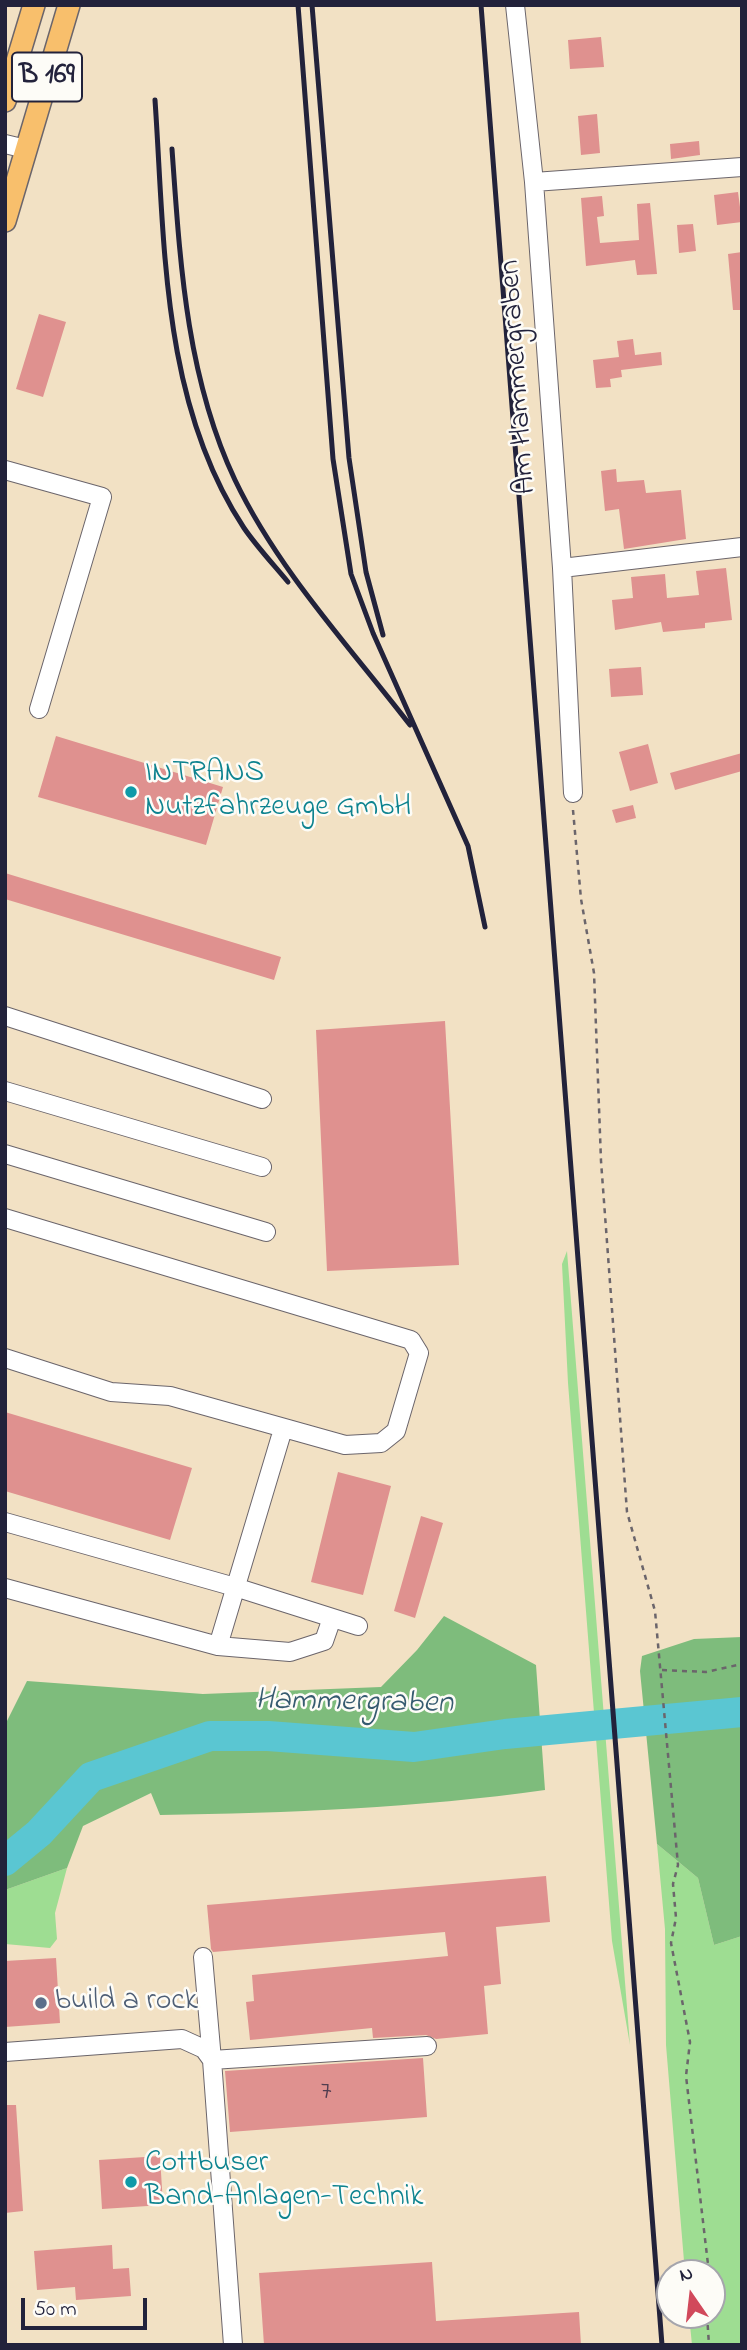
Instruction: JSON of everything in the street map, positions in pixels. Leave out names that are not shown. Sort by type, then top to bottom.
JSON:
[{"type":"main road","name":"B 169","points":[[5,101],[34,5]]},
{"type":"main road","name":"B 169","points":[[5,220],[16,146],[69,5]]},
{"type":"street","name":"Am Hammergraben","points":[[515,5],[534,182],[562,568],[573,793]]},
{"type":"street","points":[[534,182],[742,167]]},
{"type":"street","points":[[5,470],[102,497],[39,709]]},
{"type":"street","points":[[562,568],[742,547]]},
{"type":"street","points":[[5,1016],[262,1099]]},
{"type":"street","points":[[5,1091],[262,1167]]},
{"type":"street","points":[[5,1154],[266,1232]]},
{"type":"street","points":[[5,1217],[411,1340],[419,1353],[396,1431],[382,1443],[345,1445],[170,1396],[111,1392],[5,1358]]},
{"type":"street","points":[[218,1646],[283,1429]]},
{"type":"street","points":[[5,1522],[235,1587],[358,1626]]},
{"type":"street","points":[[5,1588],[218,1646],[290,1651],[324,1640],[332,1618]]},
{"type":"street","points":[[203,1956],[233,2345]]},
{"type":"street","points":[[5,2052],[182,2039],[204,2049],[212,2060]]},
{"type":"street","points":[[212,2060],[427,2046]]},
{"type":"path","points":[[573,793],[581,899],[594,973],[601,1161],[627,1511],[654,1611],[662,1670],[678,1865],[673,1884],[676,1918],[671,1943],[690,2042],[686,2076],[707,2259]]},
{"type":"path","points":[[662,1670],[706,1672],[742,1664]]},
{"type":"green space","points":[[567,1251],[630,2045],[612,1941],[568,1383],[562,1264]]},
{"type":"green space","points":[[444,1616],[536,1665],[545,1790],[353,1809],[160,1815],[151,1793],[83,1826],[67,1868],[5,1890],[5,1725],[27,1681],[203,1694],[381,1687],[417,1650]]},
{"type":"green space","points":[[742,1637],[742,1936],[714,1945],[698,1878],[657,1844],[640,1671],[642,1656],[694,1639]]},
{"type":"green space","points":[[657,1844],[698,1878],[714,1945],[742,1936],[742,2345],[692,2345],[690,2329],[726,2329],[726,2259],[684,2259],[666,2045],[665,1929]]},
{"type":"green space","points":[[67,1868],[55,1913],[57,1939],[50,1948],[5,1944],[5,1890]]},
{"type":"building","points":[[601,37],[604,67],[570,69],[568,40]]},
{"type":"building","points":[[597,114],[600,153],[581,155],[578,116]]},
{"type":"building","points":[[699,141],[700,155],[671,159],[670,144]]},
{"type":"building","points":[[738,192],[742,222],[717,225],[714,195]]},
{"type":"building","points":[[602,196],[604,216],[597,217],[600,243],[639,240],[637,204],[650,203],[657,274],[637,275],[635,260],[586,266],[581,198]]},
{"type":"building","points":[[693,224],[696,251],[679,253],[677,225]]},
{"type":"building","points":[[742,252],[742,310],[733,310],[728,254]]},
{"type":"building","points":[[39,314],[66,322],[43,397],[16,389]]},
{"type":"building","points":[[633,339],[635,355],[661,352],[662,365],[621,370],[622,377],[610,379],[611,387],[596,388],[593,360],[619,357],[617,341]]},
{"type":"building","points":[[616,469],[617,482],[644,480],[646,493],[681,490],[686,539],[624,549],[619,509],[605,511],[601,471]]},
{"type":"building","points":[[726,568],[732,620],[705,623],[705,628],[663,632],[661,622],[615,630],[612,600],[633,598],[631,577],[665,574],[667,598],[699,595],[696,571]]},
{"type":"building","points":[[641,667],[643,695],[611,697],[609,669]]},
{"type":"building","name":"INTRANS Nutzfahrzeuge GmbH","points":[[56,736],[223,787],[206,845],[38,797]]},
{"type":"building","points":[[648,744],[658,783],[630,791],[619,752]]},
{"type":"building","points":[[742,753],[742,771],[675,790],[670,773]]},
{"type":"building","points":[[633,805],[636,818],[616,823],[612,810]]},
{"type":"building","points":[[5,873],[281,957],[274,980],[5,899]]},
{"type":"building","points":[[445,1021],[459,1265],[327,1271],[316,1030]]},
{"type":"building","points":[[5,1412],[192,1468],[170,1540],[5,1491]]},
{"type":"building","points":[[338,1472],[391,1486],[363,1595],[311,1582]]},
{"type":"building","points":[[421,1516],[443,1523],[415,1618],[394,1611]]},
{"type":"building","points":[[546,1876],[550,1922],[496,1927],[501,1984],[484,1986],[488,2034],[436,2039],[426,2035],[373,2038],[372,2028],[250,2040],[246,2002],[254,2001],[252,1975],[448,1956],[445,1932],[213,1952],[211,1949],[207,1905]]},
{"type":"building","points":[[56,1958],[60,2023],[5,2027],[5,1961]]},
{"type":"building","points":[[423,2058],[427,2117],[230,2132],[225,2071]]},
{"type":"building","points":[[5,2105],[16,2105],[23,2211],[5,2213]]},
{"type":"building","name":"Cottbuser Band-Anlagen-Technik","points":[[160,2156],[163,2205],[102,2209],[99,2160]]},
{"type":"building","points":[[112,2245],[113,2269],[129,2268],[131,2296],[76,2300],[75,2287],[37,2290],[34,2251]]},
{"type":"building","points":[[432,2262],[436,2321],[579,2312],[581,2345],[264,2345],[259,2273]]},
{"type":"waterway","name":"Hammergraben","points":[[5,1861],[39,1833],[91,1777],[210,1736],[268,1736],[414,1747],[505,1734],[742,1712]]},
{"type":"railway","points":[[298,5],[333,459],[351,574],[373,633],[468,846],[485,927]]},
{"type":"railway","points":[[312,5],[349,458],[366,572],[383,635]]},
{"type":"railway","points":[[481,5],[662,2345]]},
{"type":"railway","points":[[155,100],[161,210],[172,321],[196,428],[217,479],[244,528],[288,582]]},
{"type":"railway","points":[[172,149],[188,318],[206,400],[235,480],[252,513],[293,576],[410,725]]},
{"type":"place","name":"INTRANS Nutzfahrzeuge GmbH","points":[[131,792]]},
{"type":"place","name":"build a rock","points":[[41,2003]]},
{"type":"place","name":"Cottbuser Band-Anlagen-Technik","points":[[131,2182]]}]
